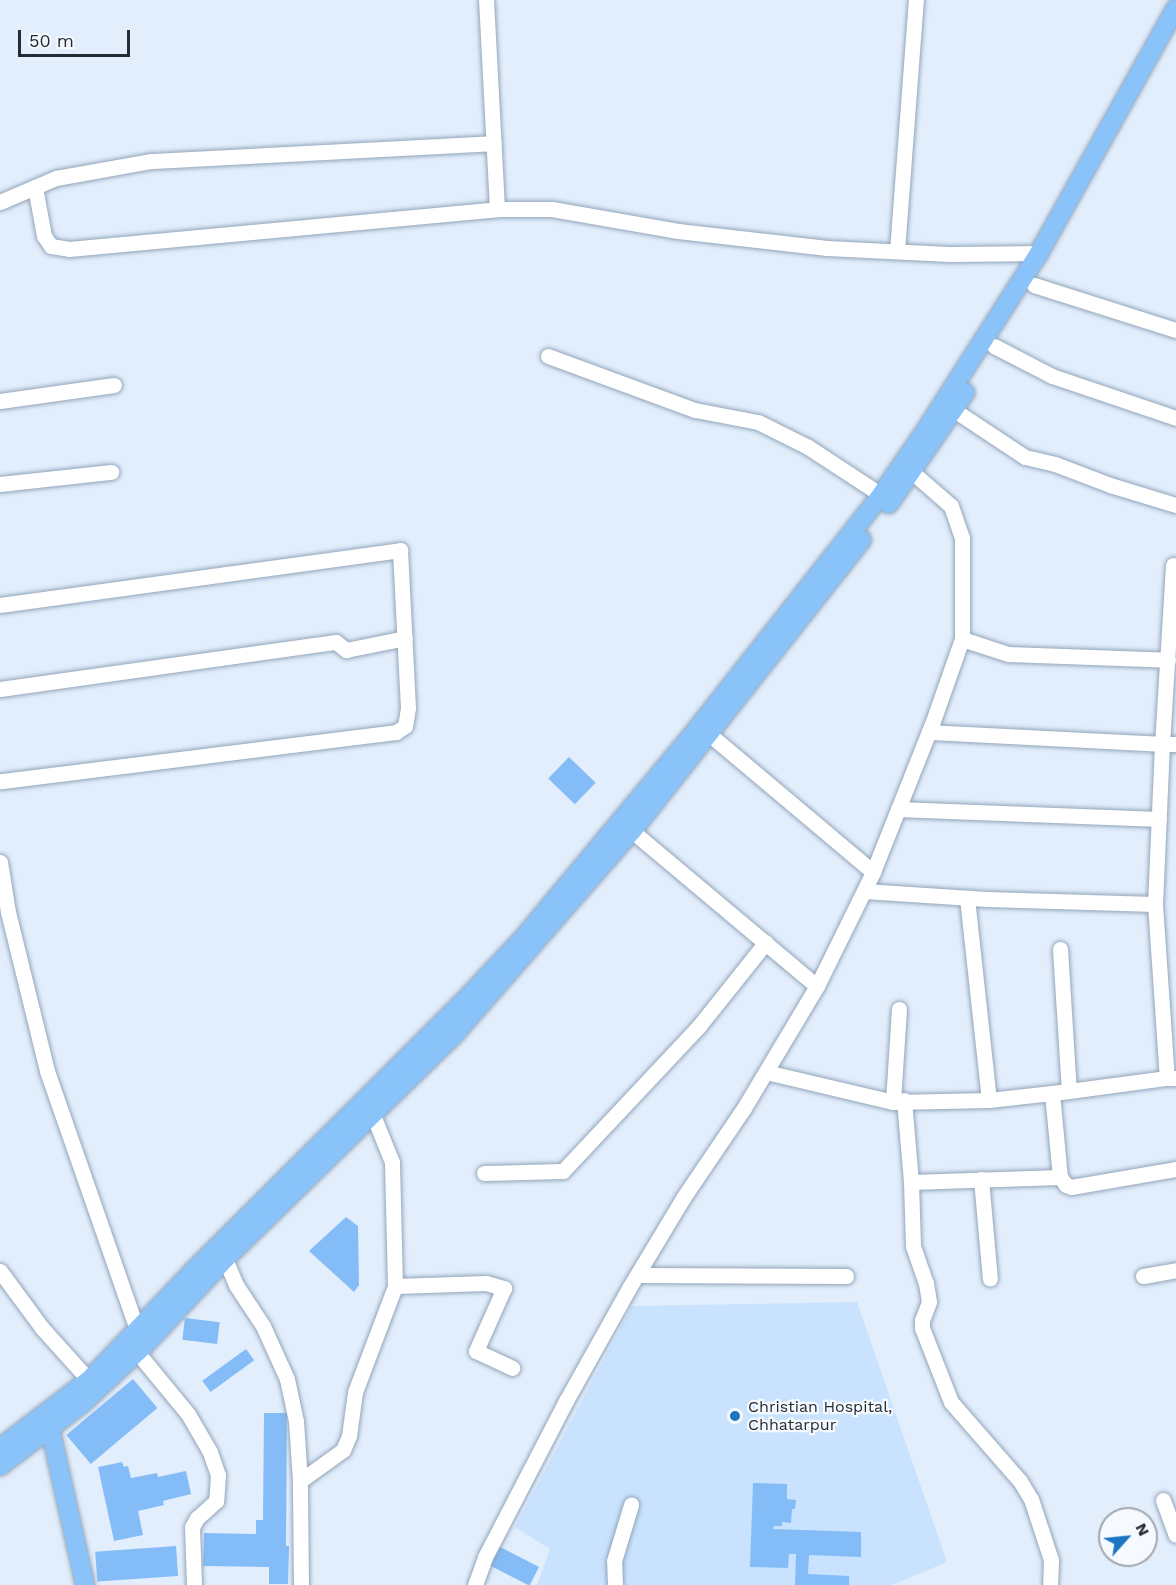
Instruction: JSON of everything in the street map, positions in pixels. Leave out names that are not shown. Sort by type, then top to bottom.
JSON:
[{"type":"main road","points":[[0,1466],[50,1428],[453,1036],[632,831],[709,734],[886,498],[1039,254],[1176,8]]},
{"type":"main road","points":[[141,1341],[194,1270],[369,1098],[525,937],[886,498],[912,473],[1034,285],[1176,35]]},
{"type":"main road","points":[[0,1448],[93,1385]]},
{"type":"main road","points":[[50,1428],[85,1585]]},
{"type":"street","points":[[486,0],[497,209]]},
{"type":"street","points":[[897,251],[916,0]]},
{"type":"street","points":[[0,202],[56,178],[151,161],[494,143]]},
{"type":"street","points":[[36,187],[44,236],[51,246],[69,249],[497,209],[552,209],[741,240],[897,251],[1039,254]]},
{"type":"street","points":[[1034,285],[1176,330]]},
{"type":"street","points":[[994,346],[1052,376],[1176,418]]},
{"type":"street","points":[[548,356],[695,410],[758,422],[808,447],[886,498]]},
{"type":"street","points":[[0,401],[114,385]]},
{"type":"street","points":[[954,410],[1025,457],[1054,464],[1110,485],[1176,505]]},
{"type":"street","points":[[0,484],[111,472]]},
{"type":"street","points":[[474,1585],[485,1557],[567,1399],[637,1275],[766,1072],[817,986],[873,872],[929,732],[962,639],[962,538],[958,520],[945,500],[912,473]]},
{"type":"street","points":[[0,605],[400,550],[408,708],[405,726],[396,732],[0,781]]},
{"type":"street","points":[[766,1072],[898,1101],[989,1100],[1172,1078],[1155,904],[1159,819],[1169,744],[1168,660],[1173,564]]},
{"type":"street","points":[[0,689],[336,642],[346,650],[405,638]]},
{"type":"street","points":[[962,639],[1008,654],[1168,660]]},
{"type":"street","points":[[929,732],[1169,744]]},
{"type":"street","points":[[709,734],[873,872]]},
{"type":"street","points":[[898,808],[1159,819]]},
{"type":"street","points":[[632,831],[817,986]]},
{"type":"street","points":[[0,862],[4,913],[48,1071],[141,1341],[210,1452],[218,1475],[216,1501],[197,1518],[192,1527],[194,1585]]},
{"type":"street","points":[[864,891],[967,898],[1155,904]]},
{"type":"street","points":[[967,898],[989,1100]]},
{"type":"street","points":[[484,1173],[563,1171],[699,1026],[766,942]]},
{"type":"street","points":[[1060,949],[1069,1091]]},
{"type":"street","points":[[898,1009],[898,1101],[911,1182],[913,1246],[926,1283],[929,1302],[922,1320],[922,1328],[951,1402],[1020,1481],[1031,1499],[1051,1560],[1050,1585]]},
{"type":"street","points":[[1052,1093],[1060,1177],[1071,1187],[1176,1169]]},
{"type":"street","points":[[300,1481],[343,1450],[350,1436],[355,1392],[395,1286],[392,1162],[373,1115]]},
{"type":"street","points":[[911,1182],[1060,1177]]},
{"type":"street","points":[[981,1179],[990,1279]]},
{"type":"street","points":[[225,1259],[236,1285],[263,1326],[287,1379],[296,1421],[300,1481],[301,1585]]},
{"type":"street","points":[[1143,1276],[1176,1270]]},
{"type":"street","points":[[0,1271],[42,1328],[93,1385]]},
{"type":"street","points":[[637,1275],[846,1276]]},
{"type":"street","points":[[395,1286],[486,1282],[504,1288],[476,1351],[512,1368]]},
{"type":"street","points":[[1163,1500],[1176,1535]]},
{"type":"street","points":[[615,1585],[614,1561],[632,1505]]},
{"type":"shaded area","name":"Christian Hospital, Chhatarpur","points":[[857,1302],[947,1562],[892,1585],[537,1585],[550,1549],[515,1527],[632,1306]]},
{"type":"building","points":[[569,757],[596,783],[575,804],[548,779]]},
{"type":"building","points":[[346,1217],[358,1226],[359,1285],[354,1292],[309,1251]]},
{"type":"building","points":[[185,1318],[220,1322],[217,1344],[182,1340]]},
{"type":"building","points":[[246,1349],[254,1360],[211,1392],[202,1381]]},
{"type":"building","points":[[133,1379],[157,1408],[91,1464],[66,1435]]},
{"type":"building","points":[[264,1413],[287,1413],[288,1584],[269,1584],[269,1567],[203,1566],[204,1533],[256,1534],[256,1520],[263,1520]]},
{"type":"building","points":[[122,1462],[124,1467],[128,1466],[131,1478],[157,1473],[158,1477],[186,1471],[191,1494],[163,1501],[164,1505],[138,1511],[143,1535],[114,1541],[98,1467]]},
{"type":"building","points":[[753,1483],[787,1484],[787,1499],[796,1500],[795,1509],[792,1509],[791,1523],[782,1522],[782,1526],[774,1526],[773,1529],[861,1532],[861,1557],[809,1555],[808,1574],[849,1576],[849,1585],[795,1585],[796,1554],[789,1554],[788,1568],[750,1567]]},
{"type":"building","points":[[176,1546],[178,1576],[97,1582],[95,1552]]},
{"type":"building","points":[[498,1546],[539,1567],[528,1585],[488,1565]]},
{"type":"place","name":"Christian Hospital, Chhatarpur","points":[[735,1416]]}]
